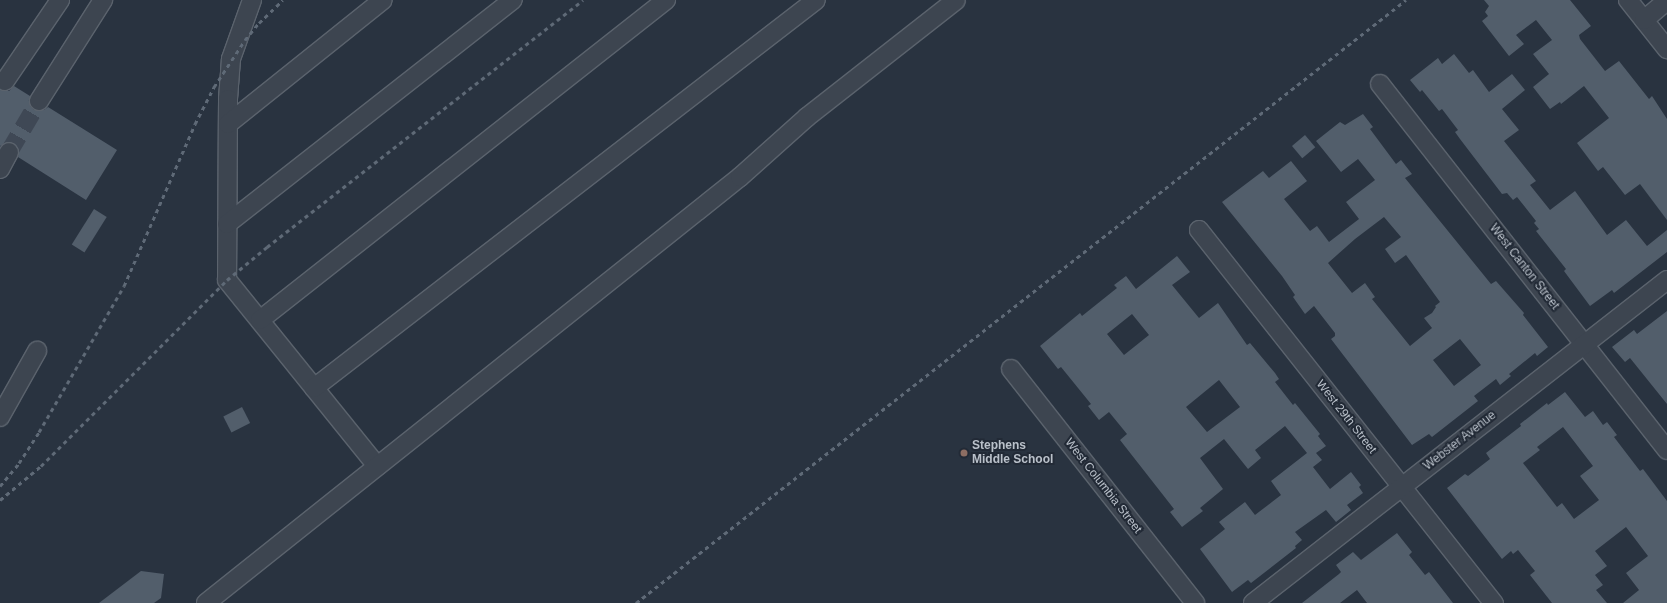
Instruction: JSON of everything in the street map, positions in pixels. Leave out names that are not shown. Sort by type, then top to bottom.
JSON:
[{"type":"street","points":[[4,81],[60,0]]},
{"type":"street","points":[[39,101],[103,0]]},
{"type":"street","points":[[252,0],[231,59],[228,124],[227,280],[377,466]]},
{"type":"street","points":[[228,124],[383,0]]},
{"type":"street","points":[[227,224],[513,0]]},
{"type":"street","points":[[260,320],[666,0]]},
{"type":"street","points":[[314,388],[816,0]]},
{"type":"street","points":[[206,603],[740,177],[806,117],[956,0]]},
{"type":"street","points":[[1628,0],[1667,49]]},
{"type":"street","points":[[1644,20],[1667,2]]},
{"type":"street","name":"West Canton Street","points":[[1380,84],[1667,450]]},
{"type":"street","points":[[0,169],[10,152]]},
{"type":"street","name":"West 29th Street","points":[[1199,230],[1494,603]]},
{"type":"street","name":"Webster Avenue","points":[[1254,603],[1667,280]]},
{"type":"street","points":[[0,417],[37,351]]},
{"type":"street","name":"West Columbia Street","points":[[1011,369],[1195,603]]},
{"type":"building","points":[[1484,0],[1570,0],[1591,26],[1579,35],[1580,39],[1605,71],[1619,61],[1649,99],[1652,96],[1667,119],[1667,220],[1640,184],[1625,195],[1603,167],[1598,171],[1577,143],[1609,118],[1584,86],[1561,104],[1560,102],[1550,109],[1533,87],[1549,74],[1533,54],[1552,40],[1536,20],[1516,35],[1524,44],[1509,56],[1482,21],[1488,16],[1485,12],[1489,6]]},
{"type":"building","points":[[1454,54],[1469,73],[1473,70],[1489,92],[1512,74],[1525,90],[1502,109],[1519,130],[1504,141],[1536,181],[1530,185],[1550,210],[1575,191],[1607,235],[1626,220],[1647,246],[1667,230],[1667,252],[1614,293],[1612,290],[1590,306],[1564,271],[1566,269],[1536,231],[1539,229],[1534,223],[1536,221],[1517,197],[1513,200],[1507,193],[1502,194],[1455,132],[1458,130],[1442,109],[1439,111],[1422,90],[1420,92],[1410,80],[1438,58],[1442,64]]},
{"type":"building","points":[[14,86],[30,96],[30,106],[34,110],[44,110],[48,107],[117,150],[86,200],[18,157],[19,151],[14,143],[8,142],[0,146],[0,90],[9,91]]},
{"type":"building","points":[[1363,114],[1373,127],[1370,129],[1396,164],[1401,160],[1412,174],[1405,178],[1491,284],[1496,281],[1524,313],[1523,315],[1548,347],[1537,356],[1535,353],[1509,374],[1511,376],[1500,385],[1496,379],[1474,396],[1478,401],[1432,437],[1429,434],[1412,445],[1331,339],[1335,336],[1335,333],[1314,306],[1305,314],[1293,297],[1295,295],[1282,276],[1222,202],[1263,171],[1269,178],[1291,161],[1307,181],[1284,199],[1310,231],[1317,226],[1329,242],[1359,219],[1346,202],[1375,180],[1358,159],[1341,172],[1316,141],[1340,122],[1345,125]],"holes":[[[1384,217],[1401,237],[1385,249],[1395,263],[1406,255],[1440,302],[1435,306],[1436,307],[1432,313],[1424,318],[1432,328],[1410,346],[1372,299],[1375,297],[1365,283],[1352,293],[1328,263],[1355,239]],[[1460,339],[1481,365],[1454,386],[1433,360]]]},
{"type":"building","points":[[1305,135],[1315,147],[1302,158],[1292,146]]},
{"type":"building","points":[[94,209],[107,217],[84,253],[72,245]]},
{"type":"building","points":[[1177,256],[1190,272],[1172,285],[1199,318],[1218,303],[1247,345],[1250,343],[1275,373],[1279,379],[1275,382],[1293,405],[1295,403],[1320,434],[1318,436],[1326,446],[1316,453],[1322,460],[1313,467],[1330,489],[1351,472],[1361,485],[1359,487],[1363,493],[1347,505],[1351,510],[1336,522],[1326,510],[1295,532],[1302,540],[1295,546],[1296,548],[1251,583],[1248,580],[1232,592],[1200,549],[1225,529],[1219,522],[1245,502],[1255,515],[1281,495],[1271,481],[1307,453],[1285,426],[1255,450],[1261,458],[1248,469],[1224,439],[1200,458],[1223,489],[1200,508],[1203,511],[1182,527],[1170,512],[1174,509],[1120,440],[1127,434],[1109,412],[1099,420],[1088,406],[1091,404],[1061,367],[1058,369],[1040,346],[1080,313],[1082,316],[1117,288],[1114,285],[1126,276],[1136,289]],"holes":[[[1132,314],[1149,335],[1124,355],[1107,334]],[[1219,380],[1240,407],[1207,432],[1186,407]]]},
{"type":"building","points":[[1667,311],[1667,404],[1630,358],[1625,362],[1612,347],[1634,330],[1637,334]]},
{"type":"building","points":[[1565,392],[1585,417],[1593,411],[1603,425],[1607,422],[1617,435],[1614,437],[1640,471],[1643,469],[1667,501],[1667,603],[1623,603],[1639,590],[1626,573],[1648,556],[1626,527],[1595,551],[1607,566],[1595,575],[1603,585],[1596,590],[1607,603],[1552,603],[1530,575],[1535,571],[1518,550],[1513,554],[1511,551],[1502,559],[1447,488],[1465,474],[1468,476],[1490,459],[1486,453],[1521,426],[1520,424],[1547,403],[1548,405]],"holes":[[[1563,427],[1593,466],[1580,476],[1599,500],[1574,519],[1562,503],[1557,507],[1523,463],[1540,450],[1537,447]]]},
{"type":"building","points":[[242,407],[250,423],[231,433],[223,417]]},
{"type":"building","points":[[1397,533],[1412,552],[1409,555],[1425,575],[1429,572],[1453,603],[1367,603],[1357,590],[1340,603],[1302,603],[1341,572],[1336,565],[1353,552],[1361,560]]},
{"type":"building","points":[[141,571],[164,574],[161,598],[154,603],[99,603]]},
{"type":"tunnel","points":[[9,152],[39,101]]},
{"type":"railway","points":[[0,486],[19,463],[39,432],[124,286],[195,124],[214,87],[245,40],[259,23],[283,0]]},
{"type":"railway","points":[[0,500],[41,466],[227,280],[267,247],[583,0]]},
{"type":"railway","points":[[636,603],[1406,0]]},
{"type":"place","name":"Stephens Middle School","points":[[964,453]]}]
